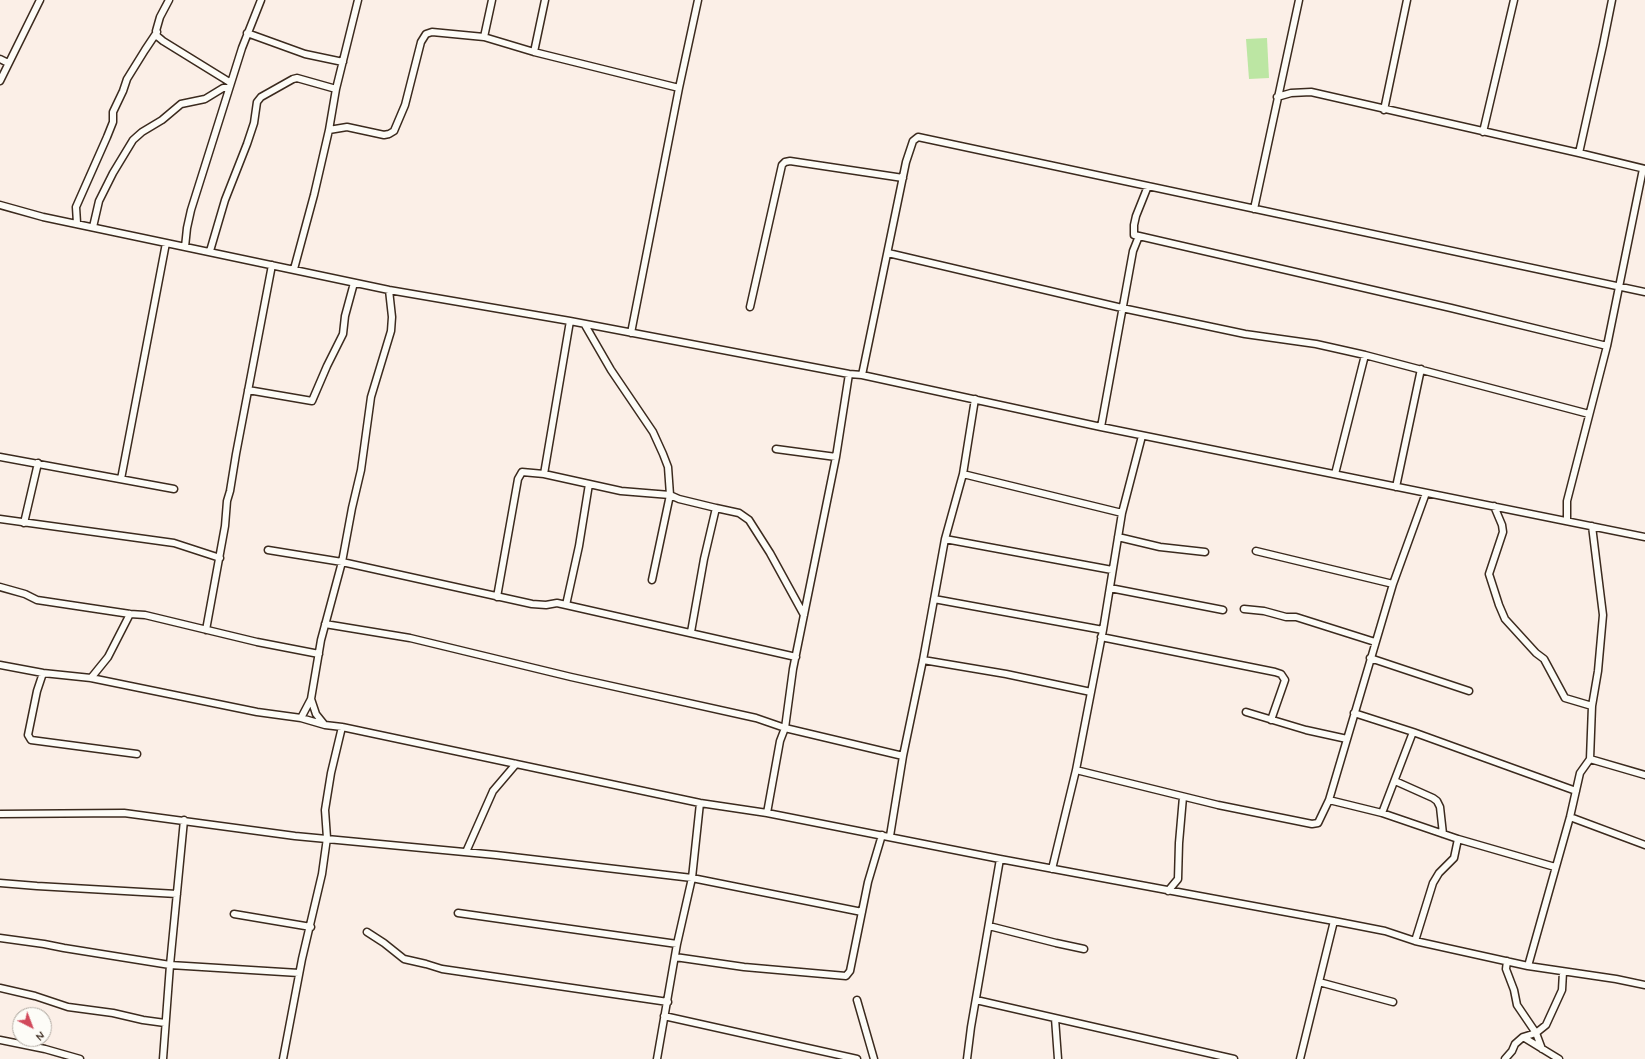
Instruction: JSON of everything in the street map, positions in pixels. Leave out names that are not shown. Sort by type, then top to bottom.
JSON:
[{"type":"street","points":[[1,78],[40,0]]},
{"type":"street","points":[[169,0],[160,17],[156,31],[157,36],[230,85]]},
{"type":"street","points":[[185,247],[191,210],[247,33],[261,0]]},
{"type":"street","points":[[294,270],[314,195],[329,130],[336,89],[358,0]]},
{"type":"street","points":[[484,36],[492,0]]},
{"type":"street","points":[[534,52],[545,0]]},
{"type":"street","points":[[631,333],[679,88],[698,0]]},
{"type":"street","points":[[1254,209],[1299,0]]},
{"type":"street","points":[[1384,110],[1407,0]]},
{"type":"street","points":[[1483,132],[1514,0]]},
{"type":"street","points":[[1579,153],[1612,0]]},
{"type":"street","points":[[77,223],[76,207],[113,122],[114,112],[127,78],[157,32]]},
{"type":"street","points":[[329,130],[344,127],[384,134],[391,133],[396,128],[405,105],[419,48],[426,34],[432,32],[484,36],[534,52],[679,88]]},
{"type":"street","points":[[247,33],[305,54],[343,62]]},
{"type":"street","points":[[0,59],[8,63]]},
{"type":"street","points":[[210,251],[225,200],[254,123],[257,102],[261,97],[292,79],[297,78],[336,89]]},
{"type":"street","points":[[93,227],[99,201],[113,173],[134,140],[142,132],[162,120],[181,104],[205,99],[230,85]]},
{"type":"street","points":[[1277,97],[1292,92],[1311,92],[1644,169],[1607,346],[1567,501],[1567,521]]},
{"type":"street","points":[[862,375],[906,162],[913,141],[920,137],[1645,292]]},
{"type":"street","points":[[750,307],[782,165],[790,161],[903,178]]},
{"type":"street","points":[[1148,186],[1136,216],[1134,235],[1451,308],[1607,346]]},
{"type":"street","points":[[0,205],[43,217],[210,251],[354,283],[862,375],[975,398],[1101,428],[1645,537]]},
{"type":"street","points":[[1101,428],[1133,251],[1139,236]]},
{"type":"street","points":[[121,479],[166,243]]},
{"type":"street","points":[[888,253],[1122,308],[1245,334],[1316,344],[1365,355],[1589,414]]},
{"type":"street","points":[[206,630],[220,558],[227,501],[272,265]]},
{"type":"street","points":[[248,390],[312,401],[326,366],[343,334],[345,316],[354,283]]},
{"type":"street","points":[[301,718],[311,700],[325,624],[342,562],[361,470],[371,397],[391,331],[392,317],[389,290]]},
{"type":"street","points":[[544,474],[570,321]]},
{"type":"street","points":[[585,325],[611,370],[653,432],[668,468],[670,495],[652,580]]},
{"type":"street","points":[[1335,474],[1365,355]]},
{"type":"street","points":[[1396,487],[1422,369]]},
{"type":"street","points":[[767,813],[780,741],[785,728],[796,656],[836,457],[850,374]]},
{"type":"street","points":[[890,836],[903,756],[923,660],[945,539],[963,474],[975,398]]},
{"type":"street","points":[[1052,869],[1076,770],[1103,630],[1122,513],[1142,436]]},
{"type":"street","points":[[776,449],[836,457]]},
{"type":"street","points":[[0,456],[174,489]]},
{"type":"street","points":[[24,523],[38,463]]},
{"type":"street","points":[[497,597],[519,475],[525,471],[622,491],[670,495],[679,499],[740,513],[749,520],[804,615]]},
{"type":"street","points":[[963,474],[1122,513]]},
{"type":"street","points":[[566,605],[579,546],[589,484]]},
{"type":"street","points":[[1076,770],[1245,811],[1316,824],[1320,821],[1329,800],[1393,584],[1426,493]]},
{"type":"street","points":[[1494,506],[1502,525],[1503,532],[1489,574],[1505,619],[1536,653],[1544,659],[1566,698],[1592,706]]},
{"type":"street","points":[[691,632],[704,559],[716,508]]},
{"type":"street","points":[[0,519],[174,543],[220,558]]},
{"type":"street","points":[[1528,966],[1570,817],[1580,773],[1590,760],[1592,706],[1598,671],[1603,614],[1592,526]]},
{"type":"street","points":[[1118,537],[1160,547],[1205,552]]},
{"type":"street","points":[[945,539],[1112,570]]},
{"type":"street","points":[[268,550],[342,562],[532,604],[546,605],[557,603],[796,656]]},
{"type":"street","points":[[1256,551],[1393,584]]},
{"type":"street","points":[[0,587],[25,594],[37,600],[145,615],[258,642],[319,654]]},
{"type":"street","points":[[1110,588],[1223,610]]},
{"type":"street","points":[[934,598],[1103,630]]},
{"type":"street","points":[[1244,609],[1286,617],[1296,617],[1375,642]]},
{"type":"street","points":[[91,678],[108,657],[130,614]]},
{"type":"street","points":[[325,624],[410,638],[571,677],[756,718],[785,728],[903,756]]},
{"type":"street","points":[[1101,637],[1281,674],[1285,680],[1272,720]]},
{"type":"street","points":[[1370,658],[1469,691]]},
{"type":"street","points":[[923,660],[1006,674],[1091,692]]},
{"type":"street","points":[[0,665],[43,674],[91,678],[242,709],[301,718],[325,725],[342,727],[700,803],[767,813],[1052,869],[1334,921],[1385,931],[1416,941],[1528,966],[1645,985]]},
{"type":"street","points":[[43,674],[37,692],[28,735],[31,740],[137,754]]},
{"type":"street","points":[[311,700],[316,714],[325,725]]},
{"type":"street","points":[[1246,712],[1306,730],[1347,739]]},
{"type":"street","points":[[1354,713],[1413,732],[1576,791]]},
{"type":"street","points":[[283,1059],[299,973],[311,927],[322,874],[327,838],[325,810],[327,795],[342,727]]},
{"type":"street","points":[[1382,813],[1413,732]]},
{"type":"street","points":[[1590,760],[1645,775]]},
{"type":"street","points":[[466,852],[493,791],[516,764]]},
{"type":"street","points":[[1395,781],[1437,801],[1440,806],[1443,834]]},
{"type":"street","points":[[1168,891],[1178,879],[1183,797]]},
{"type":"street","points":[[1329,800],[1382,813],[1458,839],[1555,867]]},
{"type":"street","points":[[656,1059],[668,1002],[677,944],[692,878],[700,803]]},
{"type":"street","points":[[0,814],[124,813],[295,836],[466,852],[692,878],[862,912]]},
{"type":"street","points":[[1570,817],[1645,846]]},
{"type":"street","points":[[170,1059],[163,1058],[165,1023],[184,820]]},
{"type":"street","points":[[675,957],[744,967],[844,976],[850,971],[868,882],[882,835]]},
{"type":"street","points":[[1416,941],[1433,883],[1439,873],[1454,858],[1458,839]]},
{"type":"street","points":[[967,1059],[1000,859]]},
{"type":"street","points":[[0,882],[36,886],[177,894]]},
{"type":"street","points":[[458,913],[677,944]]},
{"type":"street","points":[[234,914],[311,927]]},
{"type":"street","points":[[1300,1059],[1334,921]]},
{"type":"street","points":[[989,926],[1084,949]]},
{"type":"street","points":[[367,932],[404,959],[442,969],[668,1002]]},
{"type":"street","points":[[0,938],[170,965],[299,973]]},
{"type":"street","points":[[1507,961],[1506,969],[1514,990],[1517,1004],[1536,1033],[1542,1050]]},
{"type":"street","points":[[1506,1059],[1515,1044],[1523,1037],[1536,1033],[1546,1025],[1562,990],[1563,972]]},
{"type":"street","points":[[1319,982],[1393,1002]]},
{"type":"street","points":[[0,988],[35,996],[68,1007],[112,1013],[165,1023]]},
{"type":"street","points":[[857,1000],[874,1059]]},
{"type":"street","points":[[976,1000],[1234,1059]]},
{"type":"street","points":[[664,1016],[857,1059]]},
{"type":"street","points":[[1055,1018],[1058,1059]]},
{"type":"street","points":[[1523,1037],[1542,1050],[1560,1059]]},
{"type":"street","points":[[0,1040],[45,1048],[80,1059]]},
{"type":"green space","points":[[1267,38],[1269,78],[1249,79],[1246,39]]}]
